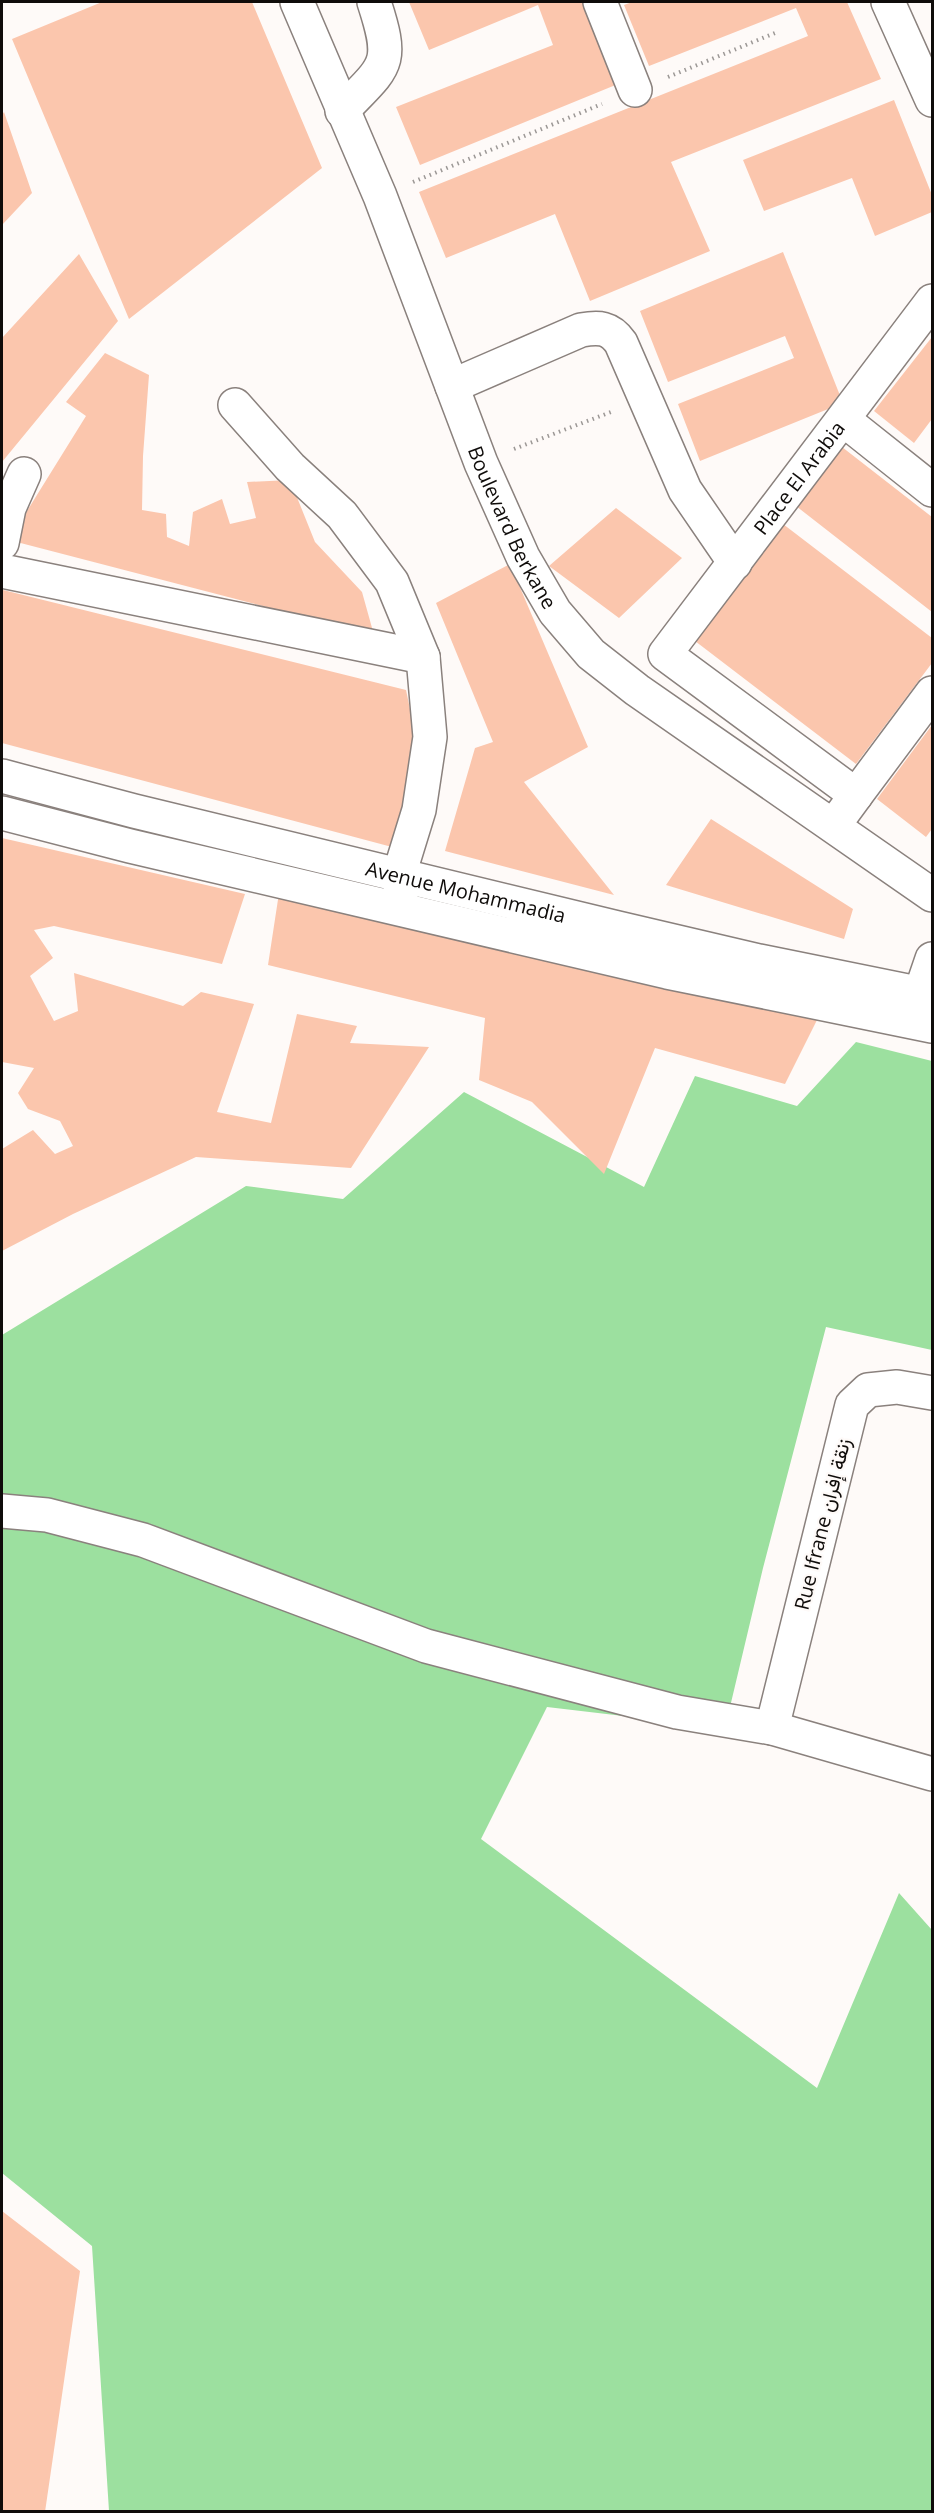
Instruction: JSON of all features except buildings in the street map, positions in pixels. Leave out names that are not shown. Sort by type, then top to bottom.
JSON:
[{"type":"street","name":"Boulevard Berkane","points":[[297,2],[380,196],[481,463],[523,557],[555,612],[591,654],[637,690],[933,895]]},
{"type":"street","points":[[342,111],[382,69],[386,51],[383,30],[374,2]]},
{"type":"street","points":[[600,2],[635,90]]},
{"type":"street","points":[[888,2],[933,100]]},
{"type":"street","name":"Place El Arabia","points":[[856,795],[665,654],[933,301]]},
{"type":"street","points":[[452,386],[580,330],[606,329],[614,334],[621,343],[685,490],[735,563]]},
{"type":"street","points":[[236,405],[290,467],[342,515],[392,582],[423,657],[430,737],[419,810],[399,875],[402,908]]},
{"type":"street","points":[[844,420],[933,490]]},
{"type":"street","points":[[2,543],[9,508],[24,474]]},
{"type":"street","points":[[2,571],[423,657]]},
{"type":"street","points":[[834,825],[933,693]]},
{"type":"street","name":"Avenue Mohammadia","points":[[2,776],[134,812],[759,961],[926,995]]},
{"type":"street","name":"Avenue Mohammadia","points":[[2,813],[130,846],[667,972],[933,1026]]},
{"type":"street","points":[[926,995],[933,959]]},
{"type":"street","name":"Rue Ifrane زنقة إفران","points":[[772,1728],[852,1406],[868,1390],[897,1387],[933,1393]]},
{"type":"street","points":[[2,1511],[47,1515],[143,1540],[426,1646],[677,1712],[772,1728],[933,1774]]},
{"type":"path","points":[[380,196],[456,165]]},
{"type":"path","points":[[481,463],[645,399]]},
{"type":"green space","points":[[856,1042],[932,1061],[932,1350],[826,1327],[763,1568],[725,1728],[547,1707],[481,1839],[817,2088],[899,1893],[932,1930],[932,2511],[109,2511],[92,2246],[2,2173],[2,1335],[246,1186],[343,1199],[464,1092],[644,1187],[695,1076],[797,1106]]}]
